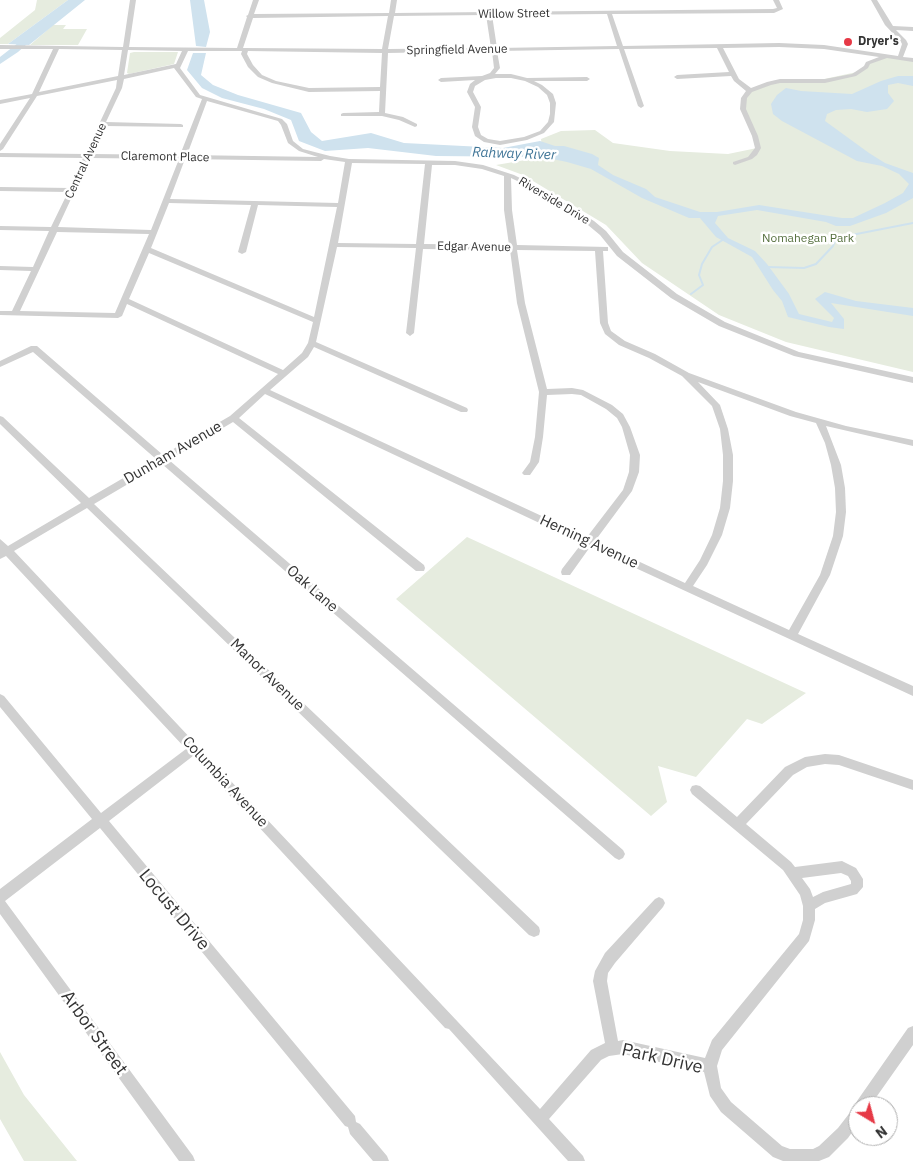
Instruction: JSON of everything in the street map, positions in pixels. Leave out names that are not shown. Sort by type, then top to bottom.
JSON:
[{"type":"street","name":"Central Avenue","points":[[15,314],[118,88],[133,0]]},
{"type":"street","points":[[256,0],[249,16],[242,50],[254,71],[266,80],[309,90],[382,89]]},
{"type":"street","points":[[382,114],[385,50],[394,0]]},
{"type":"street","name":"Willow Street","points":[[249,16],[489,15],[779,10],[780,6],[776,0]]},
{"type":"street","points":[[874,0],[891,28],[904,41],[905,44],[900,58]]},
{"type":"street","points":[[609,13],[641,106]]},
{"type":"street","points":[[489,15],[497,68],[501,73],[540,86],[550,94],[554,105],[551,122],[542,132],[532,137],[508,142],[486,141],[476,133],[478,107],[470,92],[476,82],[492,74],[497,68]]},
{"type":"street","points":[[891,28],[913,28]]},
{"type":"street","points":[[719,46],[739,83],[750,91]]},
{"type":"street","name":"Springfield Avenue","points":[[0,47],[185,50],[385,50],[798,46],[860,52],[913,60]]},
{"type":"street","points":[[0,149],[34,96],[57,48]]},
{"type":"street","points":[[0,102],[176,66],[185,50]]},
{"type":"street","points":[[860,52],[868,63]]},
{"type":"street","points":[[735,163],[750,158],[758,148],[755,136],[742,109],[744,98],[750,91],[769,83],[780,81],[825,81],[854,75],[866,67],[868,63],[888,56]]},
{"type":"street","points":[[0,313],[118,316],[154,232],[205,99],[194,92],[176,66]]},
{"type":"street","points":[[677,77],[733,74]]},
{"type":"street","points":[[441,80],[510,76],[541,80],[587,78]]},
{"type":"street","name":"Riverside Drive","points":[[205,99],[276,118],[284,124],[288,139],[295,147],[329,158],[349,161],[429,162],[470,165],[508,175],[536,188],[592,223],[603,233],[613,248],[689,306],[742,333],[797,354],[913,380]]},
{"type":"street","points":[[343,115],[382,114],[401,118],[414,125]]},
{"type":"street","points":[[103,124],[181,126]]},
{"type":"street","name":"Claremont Place","points":[[0,155],[317,160],[329,158]]},
{"type":"street","name":"Dunham Avenue","points":[[2,550],[163,460],[232,418],[266,391],[305,355],[312,344],[334,245],[349,161]]},
{"type":"street","points":[[410,333],[429,162]]},
{"type":"street","points":[[508,175],[508,210],[521,303],[543,392],[539,437],[534,462],[527,473]]},
{"type":"street","points":[[0,189],[72,190]]},
{"type":"street","points":[[166,201],[341,205]]},
{"type":"street","points":[[242,252],[255,203]]},
{"type":"street","points":[[0,228],[154,232]]},
{"type":"street","name":"Edgar Avenue","points":[[334,245],[613,248]]},
{"type":"street","points":[[147,249],[317,321]]},
{"type":"street","points":[[599,249],[605,328],[622,343],[652,356],[685,374],[743,397],[819,421],[913,443]]},
{"type":"street","points":[[0,268],[36,269]]},
{"type":"street","points":[[125,300],[285,374]]},
{"type":"street","points":[[312,344],[464,410]]},
{"type":"street","name":"Oak Lane","points":[[0,364],[34,348],[618,854]]},
{"type":"street","points":[[685,374],[716,405],[724,429],[728,455],[725,508],[717,535],[704,562],[687,588]]},
{"type":"street","name":"Herning Avenue","points":[[266,391],[687,588],[913,691]]},
{"type":"street","points":[[543,392],[572,391],[592,397],[620,416],[632,440],[635,455],[631,483],[627,491],[566,572]]},
{"type":"street","points":[[232,418],[420,568]]},
{"type":"street","name":"Manor Avenue","points":[[0,419],[534,931]]},
{"type":"street","points":[[792,635],[825,575],[838,536],[841,512],[840,488],[836,465],[819,421]]},
{"type":"street","name":"Columbia Avenue","points":[[2,550],[194,749],[578,1161]]},
{"type":"street","name":"Locust Drive","points":[[0,699],[382,1161]]},
{"type":"street","points":[[0,897],[194,749]]},
{"type":"street","points":[[738,824],[789,771],[805,762],[825,759],[839,760],[913,785]]},
{"type":"street","points":[[696,790],[787,866],[806,893],[809,906],[809,920],[804,937],[717,1044],[712,1052],[710,1066]]},
{"type":"street","points":[[792,873],[842,867],[852,872],[857,879],[857,887],[853,890],[823,898],[809,906]]},
{"type":"street","points":[[540,1119],[596,1055],[613,1048],[600,980],[602,971],[610,958],[659,903]]},
{"type":"street","name":"Arbor Street","points":[[0,904],[188,1161]]},
{"type":"street","points":[[869,1096],[913,1033]]},
{"type":"street","name":"Park Drive","points":[[613,1048],[623,1046],[710,1066],[714,1090],[726,1107],[778,1152],[790,1156],[808,1157],[824,1152],[848,1126]]},
{"type":"green space","points":[[37,0],[68,0],[8,44],[0,44],[0,38],[35,10]]},
{"type":"green space","points":[[53,25],[66,25],[63,29],[87,29],[78,45],[30,45]]},
{"type":"green space","points":[[178,52],[174,64],[129,74],[127,73],[130,53]]},
{"type":"green space","name":"Nomahegan Park","points":[[887,56],[913,60],[913,372],[786,342],[719,315],[642,263],[606,225],[523,175],[496,165],[543,157],[541,139],[561,131],[595,130],[613,143],[670,151],[728,154],[757,148],[742,105],[750,91],[780,81],[824,79],[857,72],[868,63]]},
{"type":"green space","points":[[467,537],[806,693],[762,724],[747,719],[696,777],[658,766],[667,802],[651,816],[396,599]]},
{"type":"green space","points":[[0,1052],[24,1095],[77,1161],[24,1161],[0,1119]]},
{"type":"water","points":[[68,0],[85,0],[29,45],[8,44]]},
{"type":"water","points":[[190,0],[204,0],[210,32],[206,47],[196,46]]},
{"type":"water","points":[[193,53],[206,53],[201,75],[213,85],[238,95],[301,113],[311,132],[322,141],[371,133],[404,143],[503,148],[540,141],[592,154],[599,158],[598,165],[613,175],[646,189],[655,197],[700,212],[717,212],[759,205],[842,218],[853,218],[885,203],[903,193],[909,184],[899,174],[882,166],[857,161],[782,121],[773,114],[771,104],[777,95],[786,88],[801,91],[852,94],[881,81],[898,76],[913,76],[913,86],[898,83],[888,85],[888,93],[894,101],[887,109],[867,112],[851,109],[836,110],[827,114],[825,121],[885,163],[913,173],[913,198],[886,213],[850,226],[836,226],[826,222],[757,210],[718,216],[715,223],[728,238],[755,251],[767,264],[789,294],[799,314],[832,322],[834,318],[815,299],[825,292],[856,301],[913,308],[913,316],[831,303],[844,319],[844,329],[788,317],[782,301],[752,257],[716,237],[700,218],[689,218],[642,198],[591,169],[567,162],[543,157],[436,156],[368,148],[325,151],[299,141],[291,120],[264,109],[222,98],[202,88],[187,70]]},
{"type":"waterway","name":"Rahway River","points":[[0,61],[32,35]]},
{"type":"waterway","points":[[767,267],[804,268],[816,264],[833,246],[836,238],[913,223]]},
{"type":"waterway","points":[[691,294],[703,285],[699,275],[702,264],[712,247],[724,239]]},
{"type":"place","name":"Dryer's","points":[[848,42]]}]
